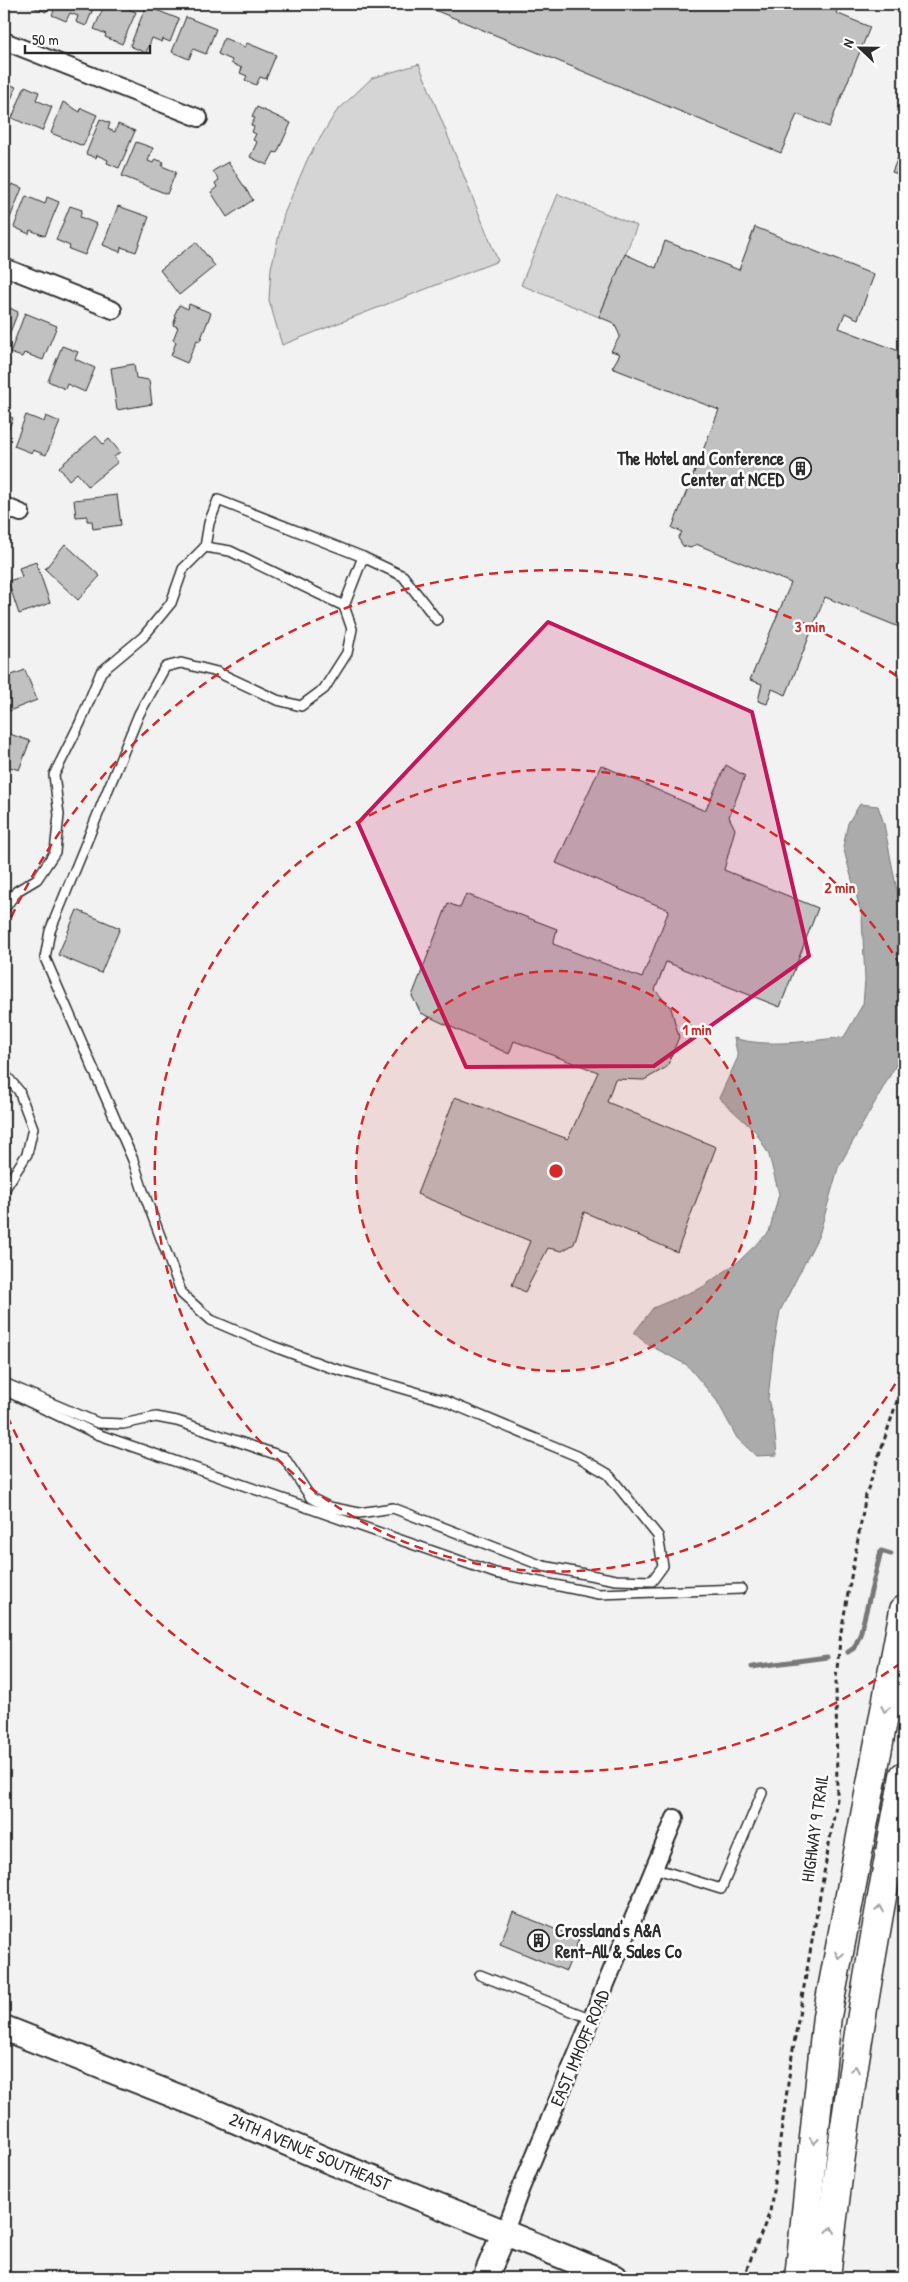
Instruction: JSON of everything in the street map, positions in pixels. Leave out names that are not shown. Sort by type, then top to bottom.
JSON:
[{"type":"highway","points":[[799,2278],[827,2016],[904,1610]]},
{"type":"highway","points":[[826,2278],[835,2194],[904,1776]]},
{"type":"street","points":[[4,41],[199,118]]},
{"type":"street","points":[[4,267],[114,310]]},
{"type":"street","points":[[4,506],[21,513]]},
{"type":"street","name":"EAST IMHOFF ROAD","points":[[485,2278],[675,1818]]},
{"type":"street","name":"24TH AVENUE SOUTHEAST","points":[[4,2028],[199,2105],[324,2159],[505,2231],[616,2278]]},
{"type":"lane","points":[[4,909],[17,891],[37,879],[55,852],[59,815],[54,775],[80,723],[101,672],[143,637],[171,603],[184,569],[205,547],[209,523],[218,500],[363,557],[404,576],[436,620]]},
{"type":"lane","points":[[205,547],[230,551],[344,606]]},
{"type":"lane","points":[[4,1383],[98,1423],[123,1424],[156,1418],[177,1421],[284,1457],[311,1498],[329,1507],[359,1513],[394,1508],[543,1566],[616,1580],[652,1581],[663,1566],[658,1536],[608,1474],[577,1456],[443,1400],[329,1367],[272,1346],[211,1320],[182,1294],[142,1188],[134,1160],[45,958],[50,931],[139,714],[165,667],[181,663],[216,672],[277,700],[301,706],[324,689],[347,653],[352,629],[344,606],[363,557]]},
{"type":"lane","points":[[4,1073],[19,1091],[33,1128],[27,1154],[4,1190]]},
{"type":"lane","points":[[4,1390],[97,1434],[495,1573],[598,1594],[741,1589]]},
{"type":"lane","points":[[654,1868],[721,1889],[762,1793]]},
{"type":"lane","points":[[480,1975],[592,2019]]},
{"type":"path","name":"HIGHWAY 9 TRAIL","points":[[743,2278],[770,2212],[792,2055],[837,1799],[836,1678],[841,1632],[866,1495],[904,1380]]},
{"type":"highlighted area","points":[[548,622],[752,712],[809,956],[654,1066],[466,1067],[358,823]]},
{"type":"shaded area","points":[[419,64],[498,261],[282,345],[269,300],[271,268],[284,214],[308,158],[336,112],[372,78]]},
{"type":"shaded area","points":[[558,194],[637,226],[599,317],[521,285]]},
{"type":"shaded area","points":[[860,804],[878,806],[884,824],[904,927],[904,1043],[897,1063],[838,1168],[819,1235],[780,1311],[768,1399],[774,1424],[777,1455],[756,1456],[737,1438],[717,1401],[687,1365],[647,1344],[634,1333],[653,1308],[701,1288],[738,1262],[769,1232],[779,1194],[769,1155],[756,1132],[719,1098],[738,1057],[734,1038],[760,1043],[774,1043],[844,1037],[863,1004],[865,980],[862,916],[843,847],[848,823]]},
{"type":"building","points":[[33,4],[50,4],[46,12],[33,7]]},
{"type":"building","points":[[57,4],[95,4],[86,26],[76,22],[78,16],[70,13],[66,21],[52,15]]},
{"type":"building","points":[[105,4],[116,4],[136,12],[122,44],[105,37],[106,34],[94,29]]},
{"type":"building","points":[[420,4],[840,4],[836,13],[870,27],[829,127],[797,114],[781,153]]},
{"type":"building","points":[[146,6],[179,19],[170,42],[163,39],[162,42],[152,38],[146,53],[130,46]]},
{"type":"building","points":[[186,17],[216,29],[206,54],[193,49],[189,59],[172,52]]},
{"type":"building","points":[[224,38],[245,47],[247,43],[276,55],[266,79],[260,77],[256,85],[245,80],[247,76],[240,73],[242,68],[231,63],[232,60],[218,54]]},
{"type":"building","points":[[4,82],[16,87],[4,117]]},
{"type":"building","points":[[25,86],[39,92],[36,100],[52,107],[42,131],[12,118]]},
{"type":"building","points":[[63,102],[80,112],[81,108],[97,115],[83,146],[51,133]]},
{"type":"building","points":[[257,107],[291,123],[277,153],[274,152],[267,165],[250,157],[257,142],[253,140],[256,134],[252,132],[254,127],[251,125],[255,118],[252,117]]},
{"type":"building","points":[[100,119],[110,123],[108,129],[115,132],[118,124],[135,131],[119,168],[107,163],[108,160],[97,155],[96,158],[86,154]]},
{"type":"building","points":[[136,142],[153,148],[148,161],[153,163],[155,159],[164,162],[162,166],[176,172],[167,194],[122,176]]},
{"type":"building","points":[[904,143],[904,176],[892,172]]},
{"type":"building","points":[[228,162],[253,200],[227,217],[211,192],[217,187],[215,183],[219,180],[213,171]]},
{"type":"building","points":[[4,183],[22,188],[8,223],[4,222]]},
{"type":"building","points":[[26,196],[45,204],[47,197],[59,202],[45,236],[30,230],[29,234],[14,227]]},
{"type":"building","points":[[70,206],[82,210],[80,217],[97,224],[85,255],[69,249],[70,246],[56,240]]},
{"type":"building","points":[[118,206],[149,217],[136,252],[121,247],[120,252],[103,245]]},
{"type":"building","name":"The Hotel and Conference Center at NCED","points":[[755,227],[874,275],[858,319],[845,313],[839,328],[904,353],[904,629],[825,597],[786,695],[772,689],[767,704],[758,701],[762,684],[750,680],[791,583],[696,544],[691,548],[683,546],[678,538],[682,532],[672,528],[719,410],[612,368],[620,354],[611,351],[620,336],[614,323],[599,317],[625,254],[656,268],[665,241],[739,270]]},
{"type":"building","points":[[196,242],[215,266],[179,295],[160,270]]},
{"type":"building","points":[[189,304],[211,313],[200,341],[197,340],[187,363],[171,356],[176,342],[173,340],[178,327],[173,325],[176,317],[174,316],[179,305],[188,309]]},
{"type":"building","points":[[4,305],[18,312],[5,345],[4,344]]},
{"type":"building","points":[[25,313],[57,326],[43,360],[24,353],[22,357],[10,353]]},
{"type":"building","points":[[62,346],[78,352],[75,359],[95,368],[85,392],[67,384],[65,389],[48,381]]},
{"type":"building","points":[[134,364],[136,378],[149,380],[152,404],[117,410],[111,368]]},
{"type":"building","points":[[4,414],[13,418],[4,441]]},
{"type":"building","points":[[26,415],[44,422],[46,416],[60,422],[46,455],[33,450],[32,453],[14,446]]},
{"type":"building","points":[[96,436],[103,444],[109,439],[120,452],[114,457],[118,462],[88,486],[77,473],[69,480],[59,467]]},
{"type":"building","points":[[117,495],[121,525],[93,529],[92,521],[87,521],[87,516],[76,517],[74,500]]},
{"type":"building","points":[[65,544],[100,576],[78,600],[45,569]]},
{"type":"building","points":[[36,562],[50,603],[19,614],[8,581],[22,577],[19,568]]},
{"type":"building","points":[[25,670],[37,700],[4,713],[4,678]]},
{"type":"building","points":[[4,732],[30,741],[19,770],[4,765]]},
{"type":"building","points":[[601,765],[705,811],[726,765],[745,776],[729,817],[735,829],[724,870],[818,908],[780,1007],[666,962],[655,990],[671,1008],[679,1037],[667,1067],[644,1080],[615,1079],[607,1102],[716,1147],[677,1252],[584,1212],[574,1244],[562,1251],[548,1248],[525,1292],[512,1285],[530,1241],[417,1194],[455,1097],[568,1139],[598,1072],[514,1041],[509,1054],[421,1013],[412,996],[448,903],[460,908],[466,894],[557,929],[553,944],[642,978],[669,910],[556,863]]},
{"type":"building","points":[[77,910],[120,928],[101,973],[58,955]]},
{"type":"building","name":"Crossland's A&A Rent-All & Sales Co","points":[[513,1912],[579,1939],[566,1971],[500,1944]]},
{"type":"waterway","points":[[848,1652],[854,1648],[860,1635],[881,1551],[891,1554]]},
{"type":"waterway","points":[[752,1667],[827,1657]]},
{"type":"place","name":"The Hotel and Conference Center at NCED","points":[[800,469]]},
{"type":"place","name":"Crossland's A&A Rent-All & Sales Co","points":[[539,1941]]}]
